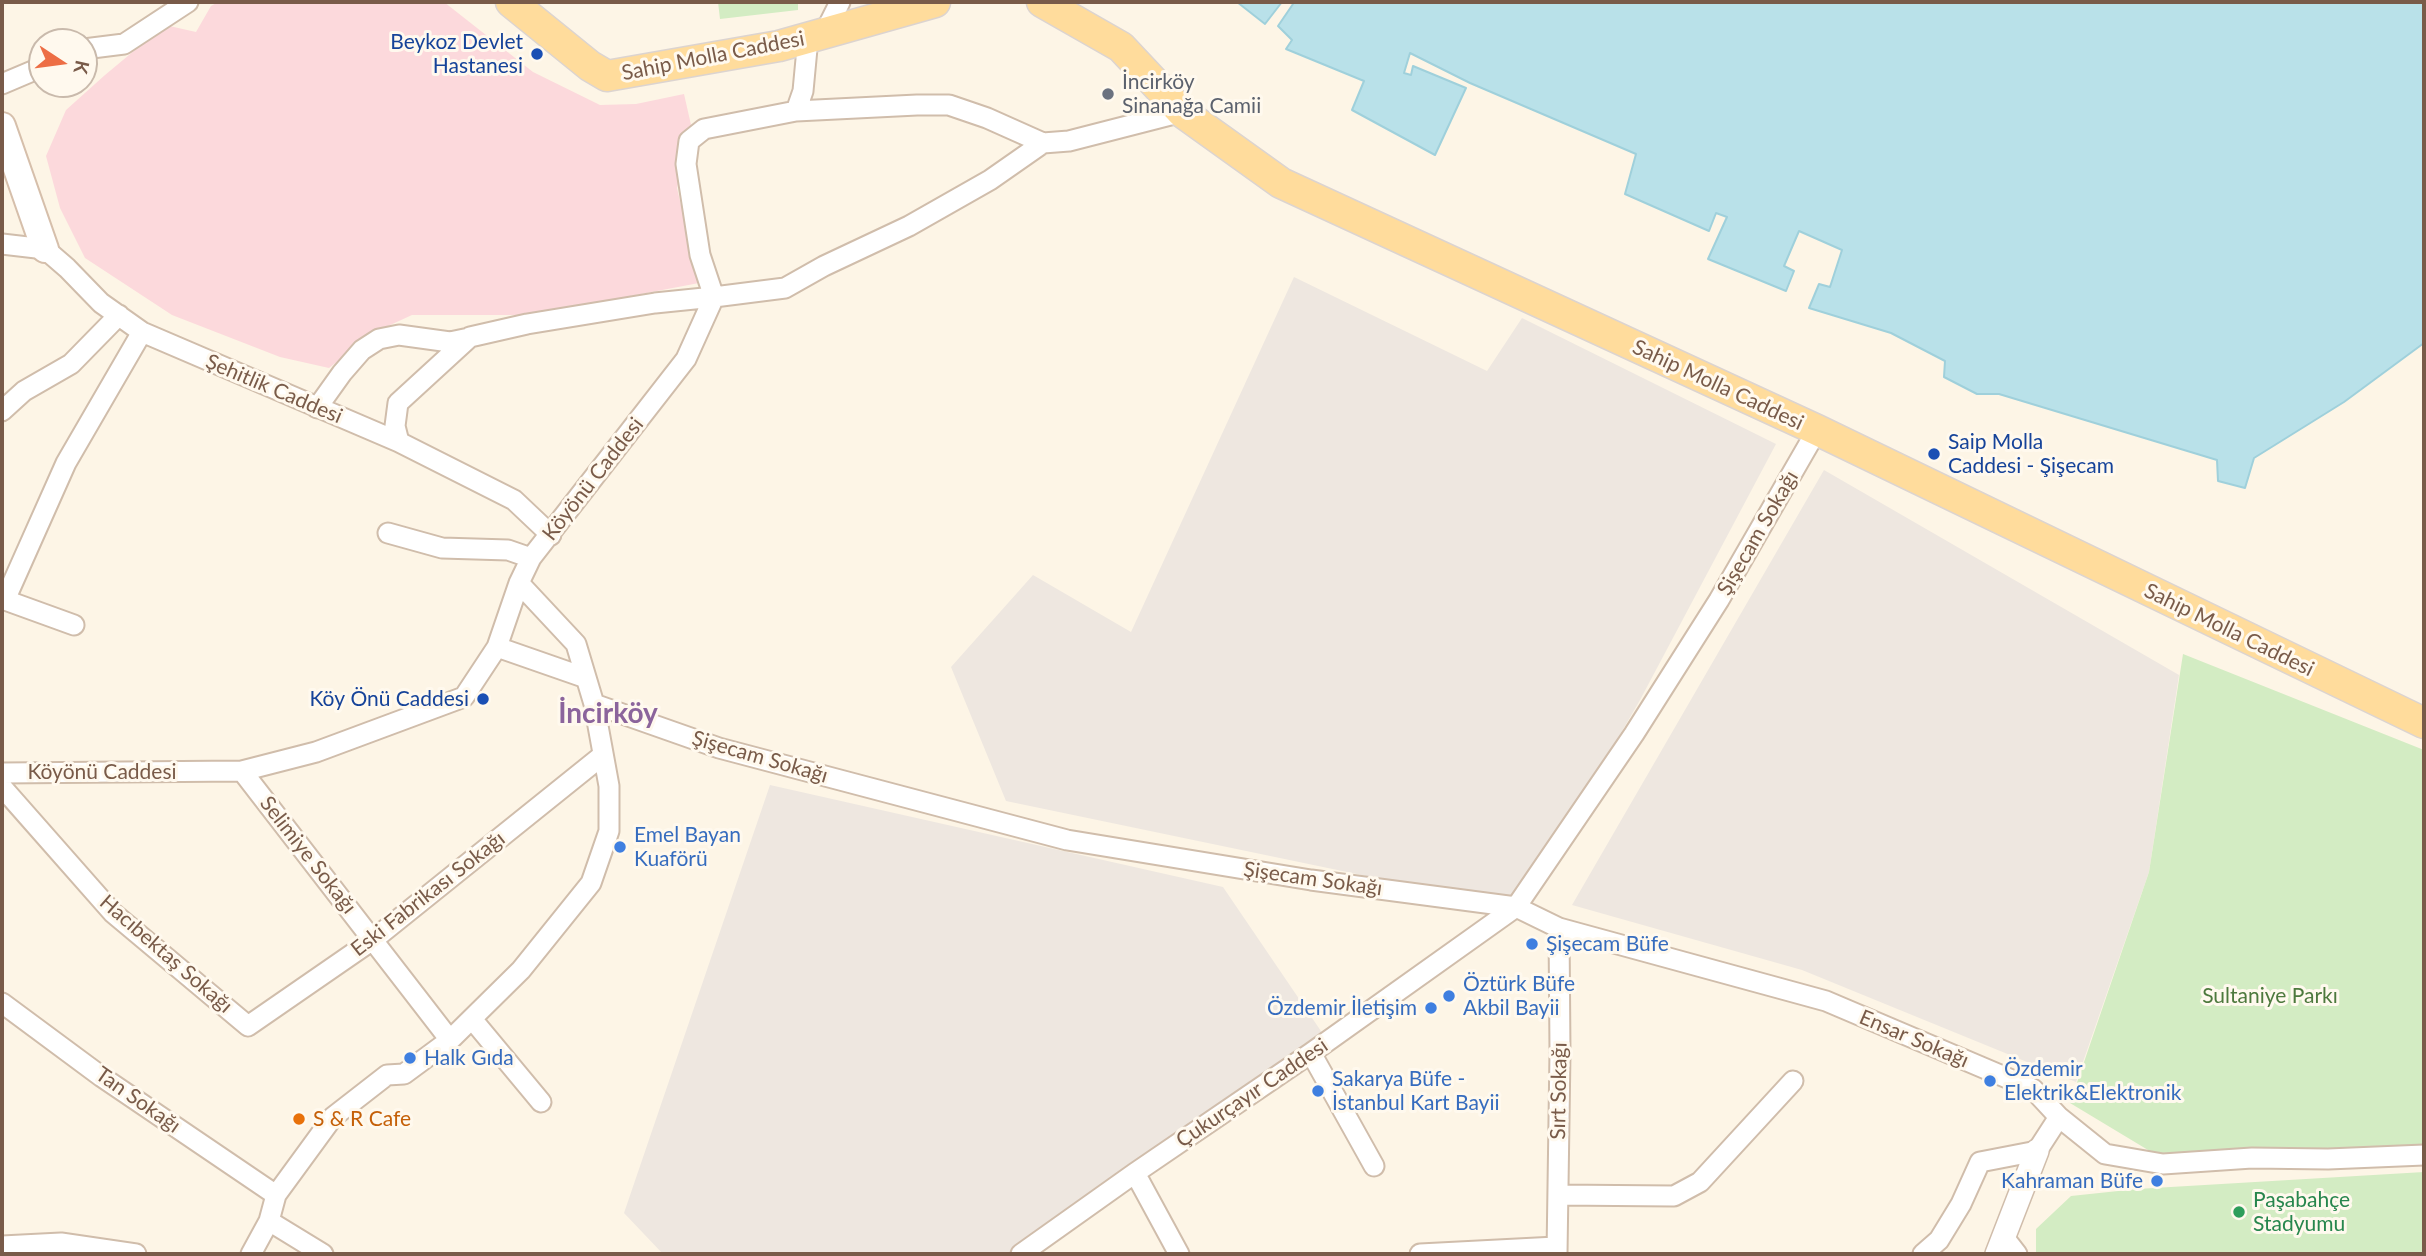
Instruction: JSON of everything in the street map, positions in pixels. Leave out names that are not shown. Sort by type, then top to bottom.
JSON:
[{"type":"main road","name":"Sahip Molla Caddesi","points":[[511,2],[590,66],[607,76],[816,36],[935,2]]},
{"type":"main road","name":"Sahip Molla Caddesi","points":[[1042,2],[1121,47],[1182,112],[1281,183],[1817,430],[2424,723]]},
{"type":"main road","points":[[2,126],[45,249]]},
{"type":"street","points":[[98,47],[124,44],[188,2]]},
{"type":"street","points":[[796,111],[816,36],[840,2]]},
{"type":"street","points":[[2,85],[28,73]]},
{"type":"street","points":[[714,297],[698,242],[686,164],[689,141],[704,129],[796,111],[949,106],[987,118],[1043,143],[1069,141],[1182,112]]},
{"type":"street","points":[[317,408],[341,373],[362,350],[379,339],[399,335],[450,342],[527,324],[655,303],[785,288],[824,266],[909,226],[990,180],[1043,143]]},
{"type":"street","points":[[2,244],[45,249]]},
{"type":"street","name":"Şehitlik Caddesi","points":[[45,249],[101,303],[142,332],[399,442],[514,500],[551,535]]},
{"type":"street","name":"Köyönü Caddesi","points":[[2,773],[242,771],[316,752],[464,697],[497,647],[519,583],[531,558],[685,359],[714,297]]},
{"type":"street","points":[[2,411],[24,391],[71,364],[118,315]]},
{"type":"street","points":[[74,625],[5,600],[66,463],[142,332]]},
{"type":"street","points":[[399,442],[395,426],[398,403],[470,337]]},
{"type":"street","name":"Şişecam Sokağı","points":[[594,704],[719,748],[1067,840],[1311,880],[1516,907],[1634,734],[1720,600],[1817,430]]},
{"type":"street","points":[[388,533],[442,548],[508,550],[531,558]]},
{"type":"street","points":[[251,1254],[269,1221],[276,1195],[333,1117],[387,1075],[404,1074],[450,1040],[521,970],[591,883],[609,831],[609,786],[594,704],[576,644],[519,583]]},
{"type":"street","points":[[497,647],[586,678]]},
{"type":"street","name":"Eski Fabrikası Sokağı","points":[[248,1026],[374,939],[603,755]]},
{"type":"street","name":"Selimiye Sokağı","points":[[242,771],[450,1040]]},
{"type":"street","name":"Hacıbektaş Sokağı","points":[[2,787],[113,913],[248,1026]]},
{"type":"street","name":"Ensar Sokağı","points":[[1516,907],[1559,928],[1826,1001],[2033,1089],[2059,1118],[2105,1154],[2162,1164],[2252,1158],[2328,1159],[2424,1155]]},
{"type":"street","name":"Çukurçayır Caddesi","points":[[1021,1254],[1311,1054],[1516,907]]},
{"type":"street","name":"Sırt Sokağı","points":[[1556,1250],[1560,1052],[1559,928]]},
{"type":"street","name":"Tan Sokağı","points":[[2,1003],[102,1077],[276,1195]]},
{"type":"street","points":[[472,1020],[541,1102]]},
{"type":"street","points":[[1311,1054],[1374,1166]]},
{"type":"street","points":[[1558,1195],[1674,1196],[1700,1182],[1793,1081]]},
{"type":"street","points":[[2006,1248],[2038,1151],[2059,1118]]},
{"type":"street","points":[[1923,1254],[1939,1240],[1961,1204],[1980,1162],[2038,1151]]},
{"type":"street","points":[[1135,1173],[1179,1254]]},
{"type":"street","points":[[269,1221],[323,1254]]},
{"type":"street","points":[[2,1246],[61,1243],[136,1254]]},
{"type":"street","points":[[1420,1254],[1556,1250]]},
{"type":"shaded area","points":[[218,2],[444,2],[533,72],[600,105],[636,104],[684,94],[694,138],[687,148],[677,188],[699,283],[531,315],[412,315],[375,332],[329,368],[280,357],[172,315],[85,258],[60,208],[46,156],[66,110],[79,98],[98,98],[98,81],[165,25],[196,32],[211,6]]},
{"type":"shaded area","points":[[1294,277],[1487,371],[1522,318],[1776,444],[1640,700],[1520,908],[1006,801],[951,667],[1033,575],[1131,632]]},
{"type":"shaded area","points":[[1824,470],[2179,675],[2149,872],[2076,1082],[1802,970],[1572,905]]},
{"type":"shaded area","points":[[770,785],[1223,887],[1325,1037],[1026,1254],[663,1254],[624,1213]]},
{"type":"green space","points":[[718,2],[798,2],[798,10],[720,19]]},
{"type":"green space","name":"Sultaniye Parkı","points":[[2183,654],[2424,750],[2424,1150],[2153,1153],[2070,1103],[2149,872]]},
{"type":"green space","name":"Paşabahçe Stadyumu","points":[[2424,1172],[2424,1254],[2036,1254],[2036,1229],[2071,1196],[2137,1189]]},
{"type":"water","points":[[1237,2],[1282,2],[1265,24]]},
{"type":"water","points":[[1291,2],[2424,2],[2424,343],[2344,402],[2254,458],[2245,488],[2218,481],[2217,460],[1999,394],[1977,394],[1944,377],[1945,361],[1891,333],[1809,308],[1819,284],[1830,287],[1842,250],[1799,231],[1784,266],[1794,271],[1786,291],[1708,259],[1727,217],[1716,213],[1709,231],[1625,194],[1636,154],[1470,83],[1410,53],[1404,73],[1411,75],[1413,66],[1466,88],[1435,155],[1352,110],[1364,81],[1286,49],[1292,40],[1278,26],[1293,4]]},
{"type":"place","name":"Beykoz Devlet Hastanesi","points":[[537,54]]},
{"type":"place","name":"İncirköy Sinanağa Camii","points":[[1108,94]]},
{"type":"place","name":"Saip Molla Caddesi - Şişecam","points":[[1934,454]]},
{"type":"place","name":"Köy Önü Caddesi","points":[[483,699]]},
{"type":"place","name":"Emel Bayan Kuaförü","points":[[620,847]]},
{"type":"place","name":"Şişecam Büfe","points":[[1532,944]]},
{"type":"place","name":"Öztürk Büfe Akbil Bayii","points":[[1449,996]]},
{"type":"place","name":"Özdemir İletişim","points":[[1431,1008]]},
{"type":"place","name":"Halk Gıda","points":[[410,1058]]},
{"type":"place","name":"Özdemir Elektrik&Elektronik","points":[[1990,1081]]},
{"type":"place","name":"Sakarya Büfe - İstanbul Kart Bayii","points":[[1318,1091]]},
{"type":"place","name":"S & R Cafe","points":[[299,1119]]},
{"type":"place","name":"Kahraman Büfe","points":[[2157,1181]]},
{"type":"place","name":"Paşabahçe Stadyumu","points":[[2239,1212]]},
{"type":"district","name":"İncirköy","points":[[608,714]]}]
